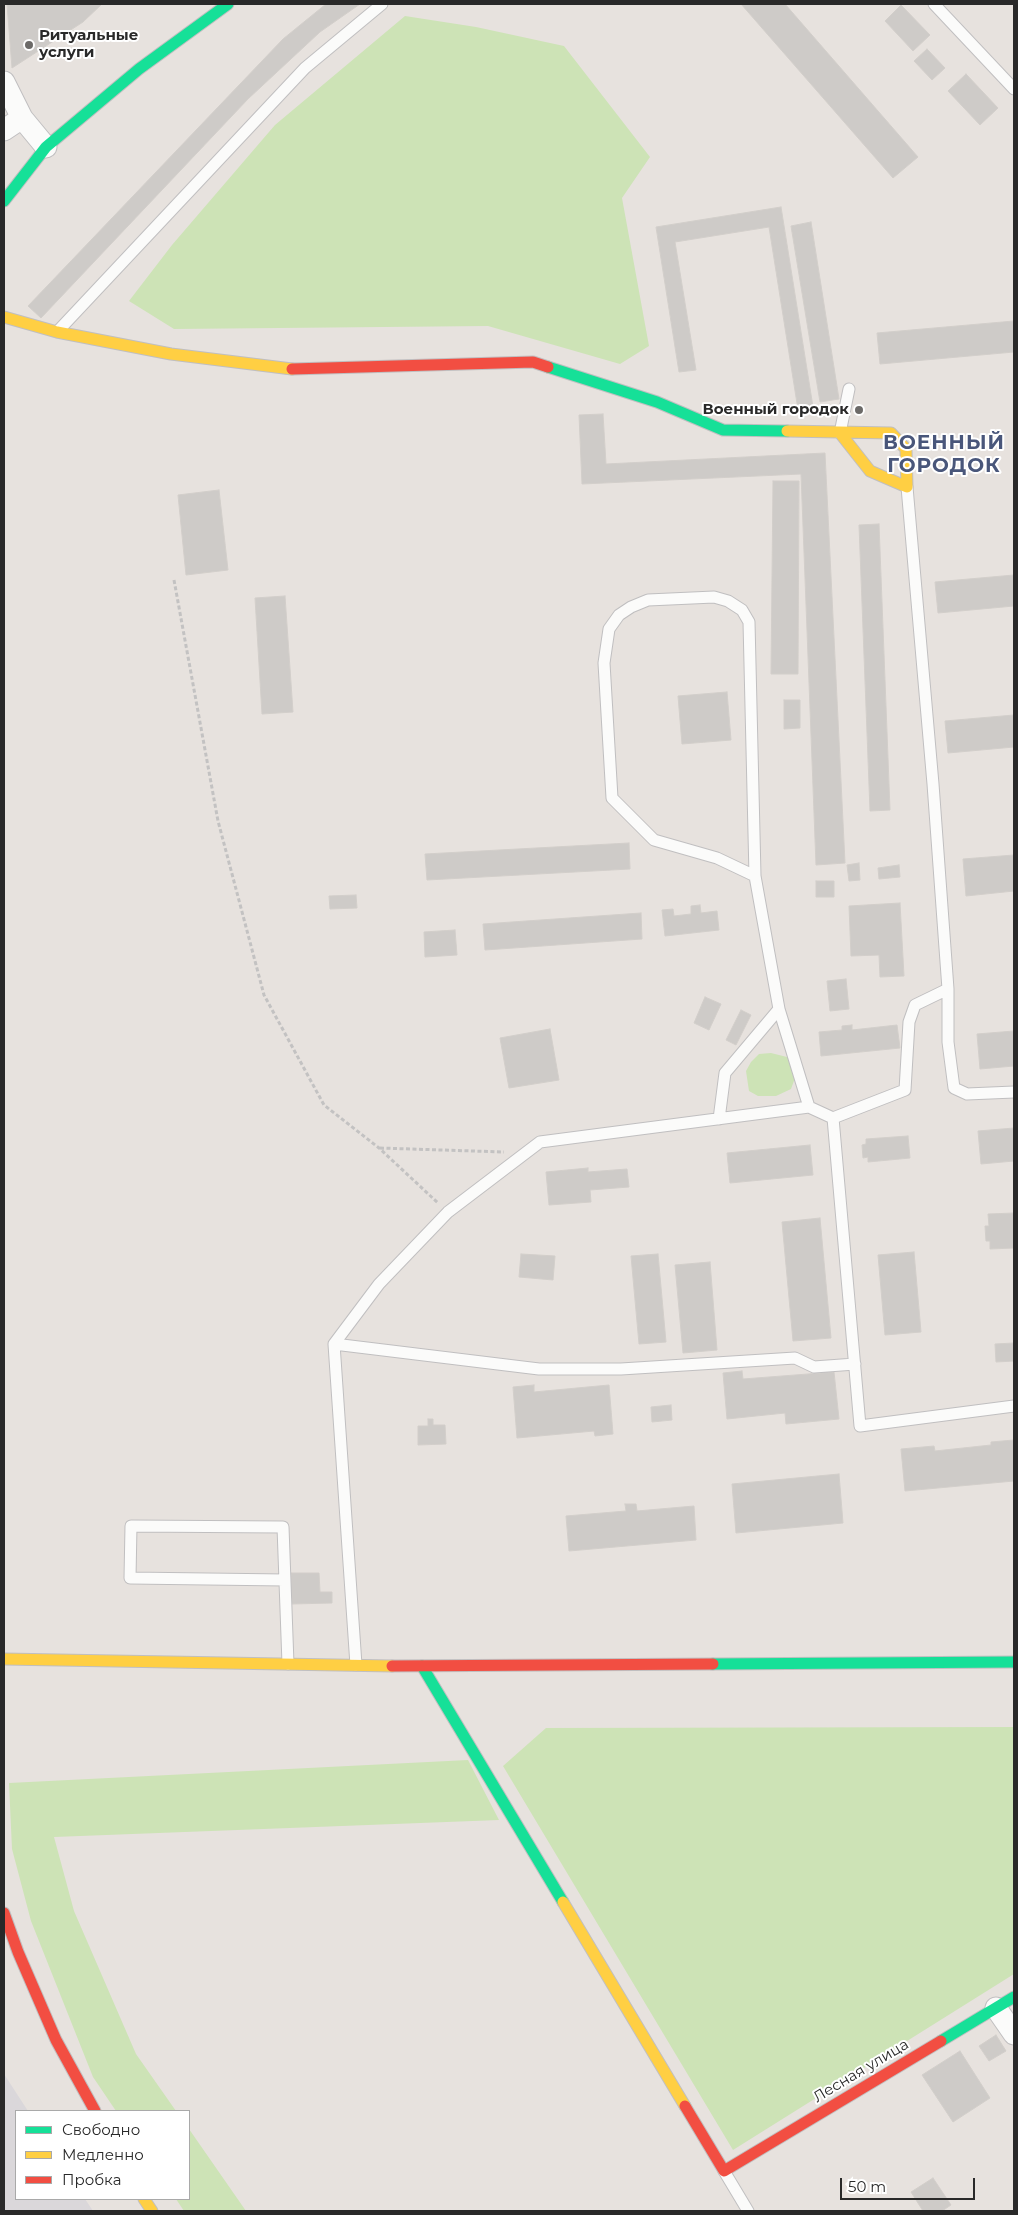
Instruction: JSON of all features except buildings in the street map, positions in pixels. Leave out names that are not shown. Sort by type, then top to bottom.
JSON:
[{"type":"street","points":[[4,200],[46,147],[139,69],[228,4]]},
{"type":"street","points":[[4,82],[22,118],[46,147]]},
{"type":"street","points":[[4,130],[22,118]]},
{"type":"street","points":[[4,317],[57,332],[172,354],[287,369],[533,362],[657,402],[724,430],[891,433],[906,449],[907,487],[870,472],[840,433]]},
{"type":"street","points":[[4,1659],[422,1666],[1014,1662]]},
{"type":"street","points":[[422,1666],[724,2171]]},
{"type":"street","points":[[4,1913],[18,1952],[56,2040],[94,2110]]},
{"type":"street","name":"Лесная улица","points":[[724,2171],[1014,1997]]},
{"type":"street","points":[[996,2008],[1014,2034]]},
{"type":"street","points":[[145,2200],[152,2211]]},
{"type":"lane","points":[[57,332],[305,68],[382,4]]},
{"type":"lane","points":[[934,4],[1014,89]]},
{"type":"lane","points":[[840,433],[849,389]]},
{"type":"lane","points":[[907,487],[933,784],[948,989],[948,1042],[954,1088],[967,1094],[1014,1092]]},
{"type":"lane","points":[[756,876],[716,858],[654,840],[612,798],[604,663],[609,628],[619,615],[631,607],[648,600],[714,598],[728,601],[742,610],[749,622],[756,876],[779,1009],[808,1107]]},
{"type":"lane","points":[[356,1665],[334,1344],[379,1284],[448,1212],[540,1142],[808,1107],[833,1118],[905,1090],[909,1022],[915,1005],[948,989]]},
{"type":"lane","points":[[719,1119],[725,1072],[779,1009]]},
{"type":"lane","points":[[833,1118],[860,1426],[1014,1406]]},
{"type":"lane","points":[[334,1344],[539,1369],[621,1369],[795,1358],[814,1367],[855,1364]]},
{"type":"lane","points":[[285,1580],[130,1578],[131,1526],[283,1527],[285,1580],[288,1664]]},
{"type":"lane","points":[[724,2171],[748,2211]]},
{"type":"path","points":[[174,580],[218,821],[264,995],[324,1105],[379,1148],[448,1212]]},
{"type":"path","points":[[379,1148],[528,1153]]},
{"type":"shaded area","points":[[4,2074],[27,2110],[15,2110],[15,2200],[86,2200],[93,2211],[4,2211]]},
{"type":"green space","points":[[405,16],[476,27],[564,46],[650,157],[622,198],[649,346],[620,364],[488,326],[174,329],[129,301],[172,245],[275,125]]},
{"type":"green space","points":[[771,1053],[787,1057],[795,1067],[795,1078],[791,1089],[776,1096],[758,1096],[749,1091],[746,1071],[759,1054]]},
{"type":"green space","points":[[1014,1727],[1014,1974],[733,2150],[503,1766],[546,1728]]},
{"type":"green space","points":[[468,1760],[499,1820],[54,1837],[74,1911],[136,2054],[175,2110],[115,2110],[93,2077],[31,1921],[12,1849],[9,1783]]},
{"type":"green space","points":[[190,2130],[246,2211],[184,2211],[177,2200],[190,2200]]},
{"type":"traffic: fast","points":[[4,201],[46,147],[139,69],[228,4]]},
{"type":"traffic: fast","points":[[548,367],[657,402],[723,430],[787,431]]},
{"type":"traffic: fast","points":[[713,1664],[1014,1662]]},
{"type":"traffic: fast","points":[[422,1666],[563,1902]]},
{"type":"traffic: fast","points":[[941,2041],[1014,1997]]},
{"type":"traffic: slow","points":[[4,317],[57,332],[171,354],[292,369]]},
{"type":"traffic: slow","points":[[787,431],[891,433],[906,449],[907,487],[870,471],[840,433]]},
{"type":"traffic: slow","points":[[4,1659],[392,1666]]},
{"type":"traffic: slow","points":[[563,1902],[685,2106]]},
{"type":"traffic: slow","points":[[145,2200],[152,2211]]},
{"type":"traffic: jam","points":[[292,369],[533,362],[548,367]]},
{"type":"traffic: jam","points":[[392,1666],[713,1664]]},
{"type":"traffic: jam","points":[[4,1913],[18,1952],[56,2040],[94,2110]]},
{"type":"traffic: jam","points":[[685,2106],[724,2171],[941,2041]]},
{"type":"place","name":"Ритуальные услуги","points":[[29,45]]},
{"type":"place","name":"Военный городок","points":[[859,410]]},
{"type":"district","name":"ВОЕННЫЙ ГОРОДОК","points":[[944,454]]}]
